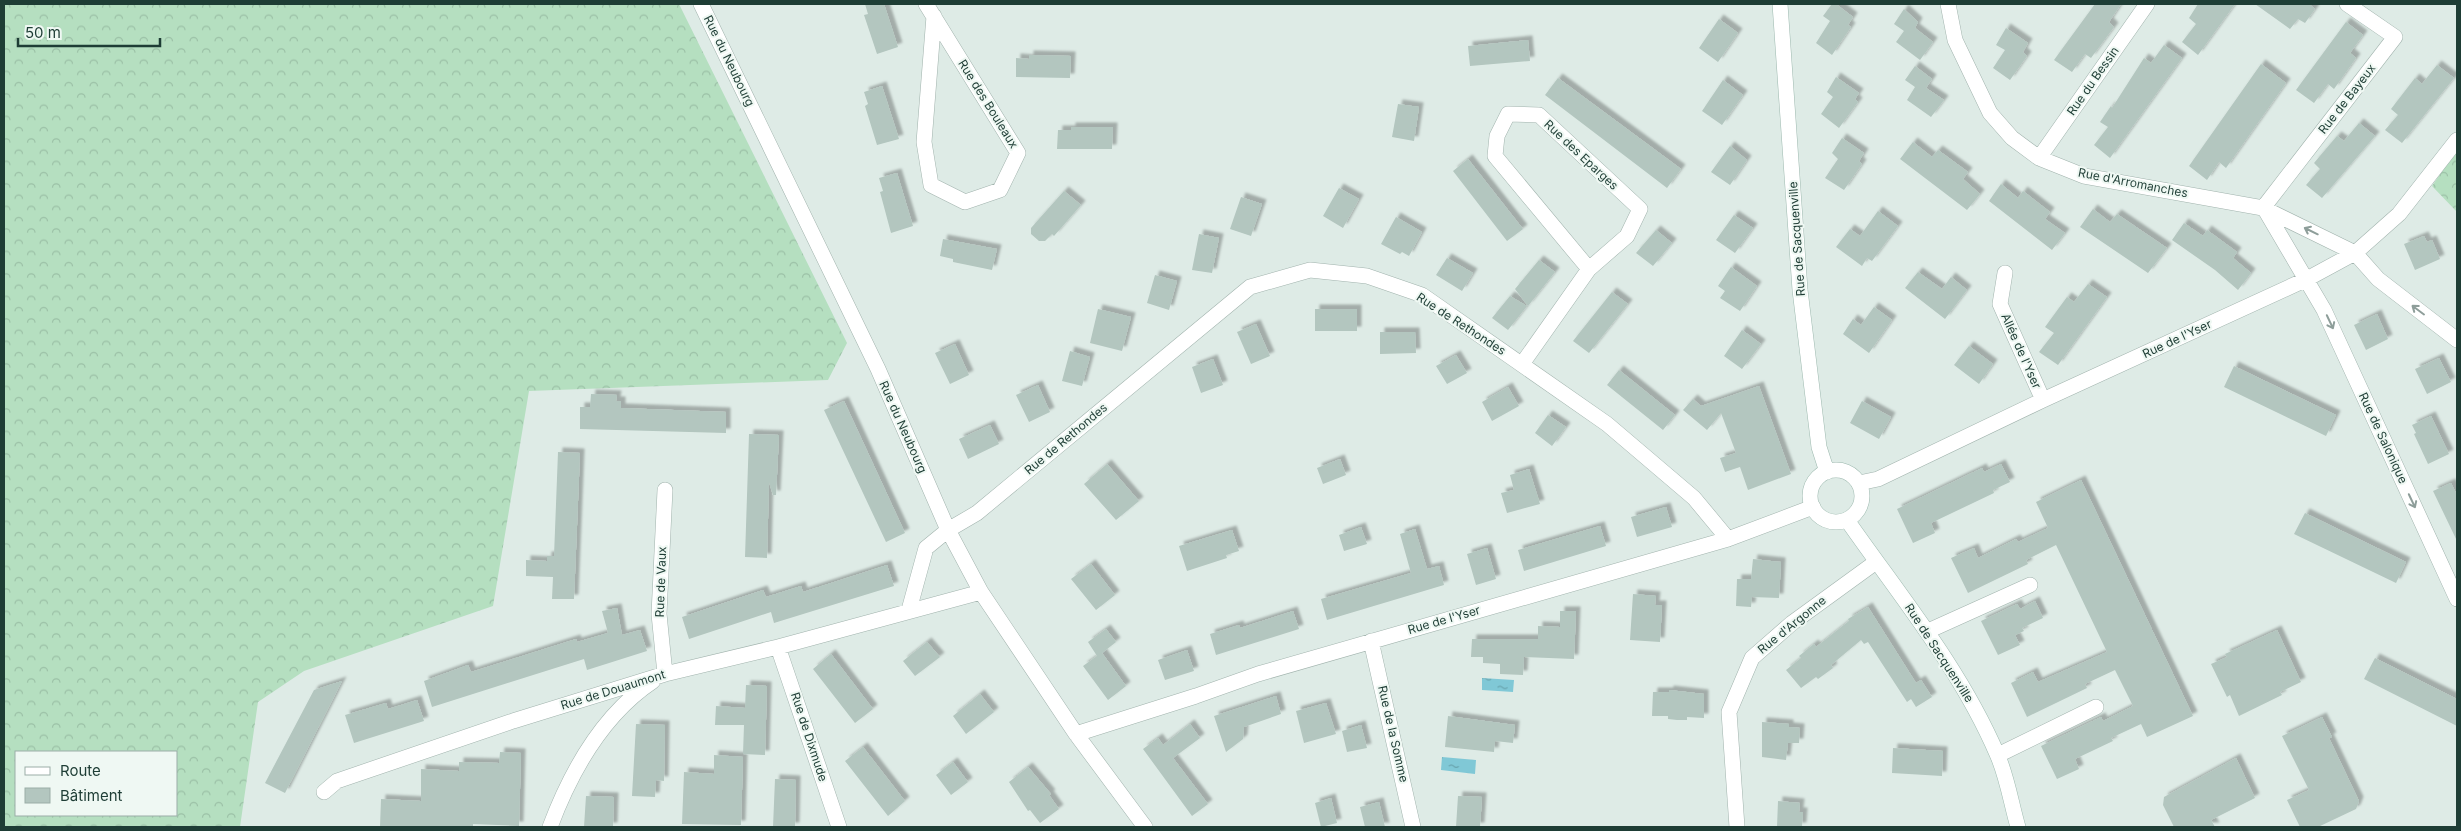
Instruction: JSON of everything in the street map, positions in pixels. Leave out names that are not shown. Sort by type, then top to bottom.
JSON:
[{"type":"street","name":"Rue du Neubourg","points":[[701,4],[878,369],[948,530],[981,592],[1076,734],[1145,827]]},
{"type":"street","name":"Rue de Sacquenville","points":[[1780,4],[1800,290],[1818,446],[1827,472]]},
{"type":"street","name":"Rue d'Arromanches","points":[[1948,4],[1954,40],[1990,113],[2012,138],[2039,158],[2084,176],[2264,208],[2355,253]]},
{"type":"street","name":"Rue du Bessin","points":[[2039,158],[2147,4]]},
{"type":"street","name":"Rue de Bayeux","points":[[2264,208],[2395,37],[2347,4]]},
{"type":"street","name":"Rue des Bouleaux","points":[[930,10],[1018,153],[1000,190],[965,202],[931,185],[924,142],[930,10]]},
{"type":"street","name":"Rue des Eparges","points":[[1522,364],[1589,269],[1627,236],[1640,209],[1539,116],[1508,114],[1497,136],[1495,156],[1589,269]]},
{"type":"street","name":"Rue de l'Yser","points":[[1859,483],[1878,479],[2043,400],[2307,279],[2355,253],[2399,214],[2457,140]]},
{"type":"street","name":"Rue de Salonique","points":[[2264,208],[2324,310],[2457,599]]},
{"type":"street","points":[[2355,253],[2378,279],[2457,340]]},
{"type":"street","name":"Rue de Rethondes","points":[[948,530],[977,513],[1250,287],[1310,270],[1368,276],[1422,295],[1607,424],[1694,498],[1728,539]]},
{"type":"street","name":"Allée de l'Yser","points":[[2005,273],[2000,304],[2043,400]]},
{"type":"street","points":[[1837,470],[1846,472],[1859,483],[1862,500],[1859,508],[1847,520],[1830,521],[1816,512],[1813,507],[1810,497],[1811,488],[1815,481],[1827,472],[1837,470]]},
{"type":"street","name":"Rue de Vaux","points":[[665,490],[659,614],[665,674]]},
{"type":"street","name":"Rue de l'Yser","points":[[1076,734],[1258,674],[1728,539],[1813,507]]},
{"type":"street","name":"Rue de Sacquenville","points":[[1847,520],[1928,631],[1966,691],[1998,755],[2018,827]]},
{"type":"street","points":[[909,610],[926,548],[948,530]]},
{"type":"street","name":"Rue d'Argonne","points":[[1737,827],[1729,712],[1752,658],[1792,623],[1876,562]]},
{"type":"street","points":[[1928,631],[2030,585]]},
{"type":"street","name":"Rue de Douaumont","points":[[324,792],[338,781],[513,721],[665,674],[778,647],[981,592]]},
{"type":"street","name":"Rue de la Somme","points":[[1371,641],[1413,827]]},
{"type":"street","name":"Rue de Dixmude","points":[[778,647],[838,827]]},
{"type":"street","points":[[550,827],[564,792],[592,741],[639,691],[665,674]]},
{"type":"street","points":[[1998,755],[2096,707]]},
{"type":"green space","points":[[4,4],[679,4],[847,343],[828,380],[529,391],[493,606],[304,671],[258,702],[240,827],[4,827]]},
{"type":"green space","points":[[2457,150],[2457,212],[2432,186]]},
{"type":"water","points":[[1482,678],[1514,680],[1513,692],[1482,690]]},
{"type":"water","points":[[1442,757],[1476,760],[1475,774],[1441,770]]},
{"type":"building","points":[[865,4],[884,4],[898,47],[877,54],[864,15],[868,14]]},
{"type":"building","points":[[1832,4],[1836,4],[1853,17],[1848,25],[1851,27],[1832,55],[1816,43],[1830,21],[1823,16]]},
{"type":"building","points":[[2095,4],[2121,4],[2109,22],[2114,27],[2091,58],[2085,54],[2072,72],[2054,60]]},
{"type":"building","points":[[2198,4],[2235,4],[2198,55],[2182,42],[2196,24],[2189,18]]},
{"type":"building","points":[[2255,4],[2309,4],[2315,9],[2305,23],[2298,19],[2290,29]]},
{"type":"building","points":[[1904,9],[1918,22],[1915,28],[1933,42],[1920,60],[1896,42],[1904,31],[1894,24]]},
{"type":"building","points":[[1719,19],[1738,33],[1718,62],[1699,48]]},
{"type":"building","points":[[2346,22],[2363,35],[2350,53],[2356,58],[2334,89],[2328,84],[2314,103],[2296,90]]},
{"type":"building","points":[[2006,28],[2028,43],[2023,52],[2027,56],[2010,80],[1993,68],[2005,50],[1996,45]]},
{"type":"building","points":[[1528,40],[1530,61],[1470,66],[1468,46]]},
{"type":"building","points":[[2164,45],[2182,58],[2110,158],[2094,145],[2108,127],[2100,122],[2111,106],[2112,108],[2144,58],[2151,63]]},
{"type":"building","points":[[1029,55],[1071,56],[1070,78],[1016,77],[1016,58],[1029,59]]},
{"type":"building","points":[[2261,64],[2286,83],[2226,168],[2219,162],[2207,180],[2189,166]]},
{"type":"building","points":[[2437,65],[2454,78],[2402,143],[2385,130],[2398,115],[2391,109],[2415,78],[2422,84]]},
{"type":"building","points":[[1915,66],[1932,79],[1926,88],[1944,100],[1931,117],[1907,100],[1915,87],[1905,80]]},
{"type":"building","points":[[1836,77],[1859,93],[1855,99],[1858,102],[1839,128],[1821,114],[1833,97],[1827,92]]},
{"type":"building","points":[[1558,78],[1681,169],[1667,188],[1545,95]]},
{"type":"building","points":[[1723,80],[1743,95],[1722,125],[1702,111]]},
{"type":"building","points":[[882,86],[899,139],[877,145],[865,106],[868,104],[864,92]]},
{"type":"building","points":[[1398,104],[1419,107],[1414,141],[1392,137]]},
{"type":"building","points":[[2359,123],[2375,136],[2322,198],[2306,185],[2320,169],[2314,163],[2337,136],[2344,141]]},
{"type":"building","points":[[1071,127],[1113,127],[1112,149],[1057,149],[1058,130],[1071,130]]},
{"type":"building","points":[[1842,138],[1864,153],[1859,161],[1862,164],[1844,190],[1825,178],[1838,159],[1832,153]]},
{"type":"building","points":[[1913,142],[1932,157],[1938,150],[1968,172],[1963,179],[1980,194],[1967,210],[1900,159]]},
{"type":"building","points":[[1730,146],[1747,160],[1730,185],[1711,172]]},
{"type":"building","points":[[1468,159],[1523,229],[1507,241],[1453,171]]},
{"type":"building","points":[[897,173],[913,226],[891,233],[880,192],[883,191],[879,178]]},
{"type":"building","points":[[2001,184],[2018,198],[2023,191],[2050,212],[2045,219],[2065,233],[2052,250],[1989,201]]},
{"type":"building","points":[[1339,188],[1359,199],[1343,228],[1323,216]]},
{"type":"building","points":[[1064,191],[1081,205],[1054,236],[1052,234],[1045,241],[1039,241],[1031,234],[1031,228]]},
{"type":"building","points":[[1241,197],[1262,204],[1251,236],[1230,229]]},
{"type":"building","points":[[2093,209],[2110,222],[2117,214],[2167,248],[2148,273],[2080,227]]},
{"type":"building","points":[[1878,211],[1898,226],[1872,261],[1867,258],[1862,266],[1836,247],[1850,229],[1860,236]]},
{"type":"building","points":[[1734,215],[1753,228],[1735,253],[1716,240]]},
{"type":"building","points":[[1396,217],[1422,232],[1409,256],[1402,252],[1400,254],[1381,244]]},
{"type":"building","points":[[2184,223],[2203,236],[2207,230],[2237,252],[2233,258],[2251,273],[2238,290],[2215,270],[2172,240]]},
{"type":"building","points":[[1656,230],[1672,243],[1653,266],[1636,253]]},
{"type":"building","points":[[1199,234],[1219,238],[1212,273],[1192,270]]},
{"type":"building","points":[[2424,236],[2427,242],[2432,240],[2440,259],[2415,270],[2404,244]]},
{"type":"building","points":[[943,239],[997,249],[992,270],[953,262],[953,259],[940,256]]},
{"type":"building","points":[[1447,258],[1473,273],[1462,291],[1436,275]]},
{"type":"building","points":[[1539,260],[1555,272],[1528,306],[1515,289]]},
{"type":"building","points":[[1731,267],[1757,286],[1740,311],[1720,298],[1725,291],[1718,286]]},
{"type":"building","points":[[1918,272],[1942,289],[1951,277],[1967,290],[1945,319],[1905,288]]},
{"type":"building","points":[[1155,275],[1177,281],[1169,310],[1147,303]]},
{"type":"building","points":[[2088,284],[2107,297],[2058,365],[2039,352],[2054,333],[2045,327],[2067,297],[2074,302]]},
{"type":"building","points":[[1612,292],[1628,304],[1589,353],[1573,341]]},
{"type":"building","points":[[1510,296],[1527,306],[1508,330],[1492,318]]},
{"type":"building","points":[[1874,307],[1892,320],[1869,353],[1843,334],[1853,319],[1861,325]]},
{"type":"building","points":[[1098,309],[1131,317],[1122,351],[1090,343]]},
{"type":"building","points":[[1315,309],[1357,309],[1357,331],[1315,331]]},
{"type":"building","points":[[2377,314],[2388,339],[2366,350],[2354,325]]},
{"type":"building","points":[[1256,324],[1270,356],[1251,364],[1237,332]]},
{"type":"building","points":[[1742,330],[1761,344],[1742,369],[1724,356]]},
{"type":"building","points":[[1380,332],[1415,332],[1416,353],[1380,354]]},
{"type":"building","points":[[955,344],[969,375],[950,384],[935,353]]},
{"type":"building","points":[[1969,346],[1993,364],[1979,384],[1954,365]]},
{"type":"building","points":[[1070,351],[1090,357],[1082,386],[1062,381]]},
{"type":"building","points":[[1456,355],[1467,373],[1447,384],[1436,366]]},
{"type":"building","points":[[2439,358],[2451,382],[2427,394],[2415,369]]},
{"type":"building","points":[[1213,359],[1223,385],[1201,393],[1192,367]]},
{"type":"building","points":[[2234,366],[2336,415],[2326,436],[2224,387]]},
{"type":"building","points":[[1619,370],[1675,415],[1663,430],[1607,385]]},
{"type":"building","points":[[1038,385],[1050,412],[1029,422],[1016,395]]},
{"type":"building","points":[[1759,386],[1791,474],[1748,490],[1740,467],[1725,472],[1720,458],[1736,453],[1721,413],[1707,430],[1683,410],[1693,399],[1701,406]]},
{"type":"building","points":[[1508,387],[1519,406],[1492,421],[1482,402]]},
{"type":"building","points":[[591,394],[617,395],[616,401],[621,401],[621,408],[726,412],[726,433],[580,429],[580,407],[590,407]]},
{"type":"building","points":[[844,401],[905,533],[886,542],[824,410]]},
{"type":"building","points":[[1862,401],[1891,417],[1879,439],[1850,423]]},
{"type":"building","points":[[1548,415],[1566,427],[1552,446],[1535,433]]},
{"type":"building","points":[[2431,416],[2449,454],[2428,464],[2414,434],[2416,433],[2412,425]]},
{"type":"building","points":[[990,425],[999,444],[968,459],[959,439]]},
{"type":"building","points":[[749,434],[779,435],[776,495],[773,495],[769,482],[767,558],[745,557]]},
{"type":"building","points":[[558,452],[580,453],[574,599],[552,599],[553,577],[526,576],[526,560],[547,561],[547,556],[554,556]]},
{"type":"building","points":[[1340,459],[1346,475],[1323,484],[1317,468]]},
{"type":"building","points":[[1107,464],[1139,501],[1116,520],[1084,484]]},
{"type":"building","points":[[2001,464],[2010,482],[1993,490],[1994,493],[1931,523],[1935,533],[1913,543],[1897,509],[1982,468],[1984,472]]},
{"type":"building","points":[[1529,469],[1540,504],[1507,513],[1501,493],[1514,490],[1510,475]]},
{"type":"building","points":[[2081,480],[2193,716],[2147,737],[2141,724],[2111,738],[2113,741],[2075,759],[2079,769],[2057,779],[2041,746],[2101,717],[2103,721],[2133,706],[2115,670],[2085,684],[2087,688],[2027,717],[2011,683],[2033,672],[2038,682],[2107,652],[2056,545],[2026,560],[2028,564],[1968,593],[1951,558],[1974,548],[1978,558],[2016,539],[2018,542],[2048,528],[2036,502]]},
{"type":"building","points":[[2451,483],[2457,495],[2457,541],[2433,491]]},
{"type":"building","points":[[1666,507],[1672,527],[1637,537],[1631,517]]},
{"type":"building","points":[[2305,513],[2406,562],[2396,583],[2294,534]]},
{"type":"building","points":[[1600,526],[1606,546],[1524,571],[1518,550]]},
{"type":"building","points":[[1361,527],[1367,544],[1344,551],[1339,535]]},
{"type":"building","points":[[1415,529],[1427,569],[1439,566],[1444,585],[1327,620],[1321,599],[1411,573],[1400,534]]},
{"type":"building","points":[[1232,530],[1239,551],[1226,555],[1227,558],[1187,571],[1179,546]]},
{"type":"building","points":[[1487,548],[1496,579],[1476,585],[1467,554]]},
{"type":"building","points":[[1753,559],[1781,562],[1779,598],[1752,597],[1751,607],[1736,606],[1737,579],[1751,579]]},
{"type":"building","points":[[1091,564],[1115,595],[1096,610],[1071,579]]},
{"type":"building","points":[[887,565],[894,586],[774,623],[771,612],[689,639],[682,617],[763,590],[766,597],[801,586],[803,592]]},
{"type":"building","points":[[1633,594],[1656,596],[1655,605],[1662,605],[1660,642],[1630,640]]},
{"type":"building","points":[[2035,601],[2043,618],[2022,628],[2024,631],[2015,635],[2020,645],[1998,655],[1981,621],[2017,604],[2020,609]]},
{"type":"building","points":[[1868,607],[1916,683],[1921,680],[1932,697],[1916,707],[1911,699],[1907,702],[1868,642],[1864,644],[1861,640],[1831,665],[1833,668],[1801,688],[1786,670],[1814,644],[1816,647],[1849,621],[1848,619]]},
{"type":"building","points":[[617,608],[622,635],[640,630],[647,651],[587,670],[584,659],[432,707],[424,681],[468,665],[471,672],[576,639],[577,642],[608,633],[602,611]]},
{"type":"building","points":[[1293,611],[1299,629],[1216,655],[1210,634],[1239,625],[1240,628]]},
{"type":"building","points":[[1560,611],[1576,611],[1574,659],[1524,657],[1523,675],[1500,674],[1500,664],[1483,663],[1483,657],[1471,657],[1472,639],[1538,639],[1538,626],[1560,627]]},
{"type":"building","points":[[1106,629],[1116,642],[1102,653],[1126,686],[1108,700],[1083,666],[1097,656],[1088,642]]},
{"type":"building","points":[[2277,630],[2301,682],[2280,692],[2282,695],[2239,716],[2230,695],[2227,697],[2211,664],[2227,657],[2225,654]]},
{"type":"building","points":[[927,642],[940,657],[915,676],[903,661]]},
{"type":"building","points":[[1187,650],[1194,671],[1165,680],[1158,660]]},
{"type":"building","points":[[831,654],[873,709],[855,723],[813,669]]},
{"type":"building","points":[[2375,658],[2457,699],[2457,726],[2364,679]]},
{"type":"building","points":[[342,681],[285,793],[265,783],[314,690]]},
{"type":"building","points":[[746,685],[767,686],[765,755],[743,754],[744,725],[715,725],[716,706],[745,708]]},
{"type":"building","points":[[1669,690],[1704,694],[1704,718],[1687,717],[1687,720],[1677,720],[1668,719],[1668,716],[1652,716],[1653,692],[1669,692]]},
{"type":"building","points":[[980,694],[994,712],[966,734],[953,716]]},
{"type":"building","points":[[1276,696],[1281,714],[1244,727],[1243,739],[1226,752],[1214,716]]},
{"type":"building","points":[[417,700],[424,721],[354,743],[345,715],[386,703],[388,709]]},
{"type":"building","points":[[1326,703],[1336,734],[1304,743],[1296,711]]},
{"type":"building","points":[[1448,716],[1515,725],[1513,743],[1495,741],[1494,752],[1445,747]]},
{"type":"building","points":[[2322,717],[2332,737],[2329,738],[2359,801],[2356,809],[2318,827],[2300,827],[2287,800],[2309,790],[2282,736]]},
{"type":"building","points":[[1762,722],[1789,724],[1789,727],[1800,728],[1799,743],[1788,743],[1786,760],[1762,757]]},
{"type":"building","points":[[636,724],[665,725],[664,781],[656,780],[655,797],[632,796]]},
{"type":"building","points":[[1190,724],[1200,738],[1173,758],[1208,804],[1192,816],[1143,749],[1158,738],[1163,745]]},
{"type":"building","points":[[1361,725],[1367,748],[1347,752],[1342,731]]},
{"type":"building","points":[[863,747],[905,801],[888,816],[845,761]]},
{"type":"building","points":[[1893,748],[1943,751],[1942,776],[1892,773]]},
{"type":"building","points":[[500,752],[521,753],[519,826],[473,824],[473,827],[380,827],[381,799],[421,801],[421,769],[459,771],[459,762],[499,763]]},
{"type":"building","points":[[714,755],[743,757],[741,825],[682,824],[684,772],[714,774]]},
{"type":"building","points":[[2236,758],[2255,798],[2211,820],[2215,827],[2174,827],[2163,805],[2164,797]]},
{"type":"building","points":[[953,762],[968,782],[951,795],[936,775]]},
{"type":"building","points":[[1028,767],[1051,794],[1049,795],[1059,809],[1040,823],[1030,810],[1028,811],[1009,782]]},
{"type":"building","points":[[775,779],[796,780],[795,827],[773,827]]},
{"type":"building","points":[[586,796],[614,797],[613,827],[584,827]]},
{"type":"building","points":[[1458,796],[1482,797],[1480,827],[1456,827]]},
{"type":"building","points":[[1331,798],[1337,823],[1321,827],[1315,803]]},
{"type":"building","points":[[1778,801],[1800,803],[1799,812],[1803,812],[1802,827],[1777,827]]},
{"type":"building","points":[[1379,802],[1385,827],[1365,827],[1360,807]]}]
